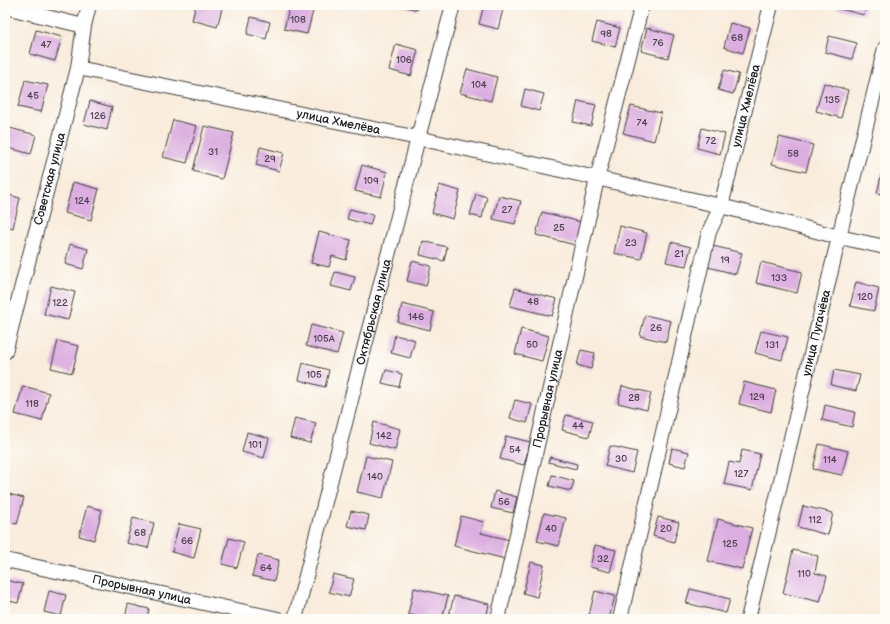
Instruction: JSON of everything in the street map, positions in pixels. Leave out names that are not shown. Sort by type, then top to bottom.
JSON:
[{"type":"street","name":"Советская улица","points":[[5,352],[78,68],[84,26],[89,5]]},
{"type":"street","name":"Октябрьская улица","points":[[295,619],[453,5]]},
{"type":"street","points":[[597,179],[642,5]]},
{"type":"street","name":"улица Хмелёва","points":[[721,206],[771,5]]},
{"type":"street","points":[[5,8],[84,26]]},
{"type":"street","name":"улица Пугачёва","points":[[748,619],[885,48]]},
{"type":"street","name":"улица Хмелёва","points":[[78,68],[418,138],[721,206],[839,237],[885,247]]},
{"type":"street","name":"Прорывная улица","points":[[498,619],[597,179]]},
{"type":"street","points":[[620,619],[709,232],[721,206]]},
{"type":"street","name":"Прорывная улица","points":[[5,560],[278,619]]},
{"type":"building","points":[[196,5],[223,5],[217,27],[192,20]]},
{"type":"building","points":[[290,5],[313,11],[307,34],[284,29]]},
{"type":"building","points":[[399,5],[419,5],[417,10]]},
{"type":"building","points":[[484,5],[504,5],[498,29],[479,24]]},
{"type":"building","points":[[603,5],[621,5],[619,10]]},
{"type":"building","points":[[836,5],[866,5],[864,15],[836,8]]},
{"type":"building","points":[[251,17],[270,22],[266,39],[247,34]]},
{"type":"building","points":[[597,22],[620,28],[615,47],[592,41]]},
{"type":"building","points":[[730,23],[750,28],[743,53],[724,47]]},
{"type":"building","points":[[647,28],[674,35],[668,58],[641,51]]},
{"type":"building","points":[[36,30],[62,37],[55,61],[30,54]]},
{"type":"building","points":[[829,36],[857,43],[852,59],[825,52]]},
{"type":"building","points":[[396,44],[418,50],[411,76],[389,70]]},
{"type":"building","points":[[467,69],[497,77],[491,101],[460,93]]},
{"type":"building","points":[[724,70],[739,74],[733,94],[718,90]]},
{"type":"building","points":[[25,80],[48,85],[41,112],[18,107]]},
{"type":"building","points":[[824,83],[848,90],[841,118],[816,111]]},
{"type":"building","points":[[525,89],[544,94],[539,111],[521,106]]},
{"type":"building","points":[[90,101],[112,107],[107,130],[84,124]]},
{"type":"building","points":[[578,101],[596,105],[591,126],[573,122]]},
{"type":"building","points":[[631,106],[661,113],[654,141],[623,133]]},
{"type":"building","points":[[173,120],[197,126],[187,163],[163,157]]},
{"type":"building","points":[[204,126],[234,133],[222,179],[193,171]]},
{"type":"building","points":[[6,127],[36,135],[31,154],[5,147]]},
{"type":"building","points":[[702,128],[725,134],[720,154],[697,148]]},
{"type":"building","points":[[779,137],[813,145],[806,172],[772,164]]},
{"type":"building","points":[[260,147],[284,153],[279,171],[256,165]]},
{"type":"building","points":[[362,165],[387,172],[381,197],[355,191]]},
{"type":"building","points":[[882,172],[885,173],[885,195],[877,193]]},
{"type":"building","points":[[73,182],[99,189],[91,220],[65,213]]},
{"type":"building","points":[[439,185],[460,191],[453,219],[432,213]]},
{"type":"building","points":[[5,194],[20,198],[13,228],[5,226]]},
{"type":"building","points":[[476,194],[487,197],[482,218],[470,215]]},
{"type":"building","points":[[499,196],[521,201],[515,224],[493,219]]},
{"type":"building","points":[[350,209],[373,215],[370,225],[347,219]]},
{"type":"building","points":[[542,212],[581,222],[575,245],[536,235]]},
{"type":"building","points":[[620,226],[647,233],[641,259],[614,253]]},
{"type":"building","points":[[319,232],[351,240],[346,260],[332,256],[329,267],[311,263]]},
{"type":"building","points":[[423,241],[447,247],[444,261],[420,255]]},
{"type":"building","points":[[671,242],[691,247],[686,266],[666,262]]},
{"type":"building","points":[[70,244],[88,249],[83,269],[65,264]]},
{"type":"building","points":[[713,246],[742,253],[736,274],[708,267]]},
{"type":"building","points":[[412,261],[431,266],[426,286],[407,281]]},
{"type":"building","points":[[761,262],[802,272],[797,293],[756,283]]},
{"type":"building","points":[[335,272],[355,277],[351,291],[331,286]]},
{"type":"building","points":[[856,282],[879,288],[874,311],[850,306]]},
{"type":"building","points":[[51,286],[75,292],[68,320],[44,314]]},
{"type":"building","points":[[515,288],[557,299],[552,316],[510,306]]},
{"type":"building","points":[[402,304],[434,312],[430,330],[398,322]]},
{"type":"building","points":[[645,315],[671,321],[666,342],[640,336]]},
{"type":"building","points":[[311,325],[343,333],[337,354],[306,346]]},
{"type":"building","points":[[521,329],[549,336],[542,361],[515,354]]},
{"type":"building","points":[[761,331],[788,337],[782,360],[755,353]]},
{"type":"building","points":[[395,335],[415,340],[410,358],[391,353]]},
{"type":"building","points":[[58,341],[79,346],[72,373],[51,368]]},
{"type":"building","points":[[581,350],[595,353],[591,369],[577,365]]},
{"type":"building","points":[[303,363],[329,370],[325,387],[299,380]]},
{"type":"building","points":[[386,370],[402,374],[399,387],[382,383]]},
{"type":"building","points":[[834,370],[860,375],[856,391],[831,385]]},
{"type":"building","points":[[744,382],[776,390],[771,412],[739,404]]},
{"type":"building","points":[[23,386],[49,393],[42,421],[15,414]]},
{"type":"building","points":[[622,386],[651,393],[647,410],[618,403]]},
{"type":"building","points":[[515,400],[532,404],[527,423],[510,418]]},
{"type":"building","points":[[825,405],[855,412],[852,427],[822,420]]},
{"type":"building","points":[[566,415],[593,421],[589,437],[562,430]]},
{"type":"building","points":[[295,418],[316,423],[310,443],[290,438]]},
{"type":"building","points":[[374,422],[400,429],[395,450],[369,443]]},
{"type":"building","points":[[247,432],[269,438],[264,458],[242,452]]},
{"type":"building","points":[[506,436],[530,442],[524,465],[500,459]]},
{"type":"building","points":[[819,444],[848,451],[842,475],[813,469]]},
{"type":"building","points":[[610,446],[637,452],[632,473],[605,466]]},
{"type":"building","points":[[672,448],[689,452],[685,467],[669,463]]},
{"type":"building","points":[[742,450],[760,454],[752,490],[724,484],[729,462],[739,464]]},
{"type":"building","points":[[366,456],[392,462],[383,498],[357,492]]},
{"type":"building","points":[[550,457],[577,464],[576,469],[548,462]]},
{"type":"building","points":[[552,475],[574,481],[571,491],[549,486]]},
{"type":"building","points":[[495,491],[517,497],[513,513],[491,508]]},
{"type":"building","points":[[5,493],[24,498],[17,524],[5,521]]},
{"type":"building","points":[[87,506],[102,510],[94,540],[79,536]]},
{"type":"building","points":[[803,506],[833,513],[828,535],[798,527]]},
{"type":"building","points":[[351,511],[369,515],[366,530],[347,526]]},
{"type":"building","points":[[544,513],[566,518],[559,546],[537,541]]},
{"type":"building","points":[[461,516],[484,522],[481,533],[510,540],[505,559],[454,546]]},
{"type":"building","points":[[658,517],[679,522],[674,542],[653,536]]},
{"type":"building","points":[[133,518],[154,523],[148,548],[126,543]]},
{"type":"building","points":[[718,519],[752,528],[742,569],[708,561]]},
{"type":"building","points":[[179,524],[201,529],[194,558],[172,552]]},
{"type":"building","points":[[229,538],[244,542],[237,568],[222,564]]},
{"type":"building","points":[[595,545],[616,550],[610,572],[590,567]]},
{"type":"building","points":[[793,550],[818,556],[815,573],[827,576],[820,602],[783,593]]},
{"type":"building","points":[[258,555],[279,560],[274,581],[252,576]]},
{"type":"building","points":[[531,562],[544,565],[537,597],[523,593]]},
{"type":"building","points":[[333,574],[354,579],[349,597],[329,592]]},
{"type":"building","points":[[5,580],[23,584],[18,603],[5,600]]},
{"type":"building","points":[[414,588],[448,596],[442,619],[430,619],[408,614]]},
{"type":"building","points":[[690,589],[730,599],[726,613],[686,603]]},
{"type":"building","points":[[49,591],[66,595],[61,616],[44,612]]},
{"type":"building","points":[[595,591],[615,596],[609,619],[588,619]]},
{"type":"building","points":[[454,596],[489,604],[486,619],[448,619]]},
{"type":"building","points":[[128,604],[149,609],[147,619],[125,619]]}]
